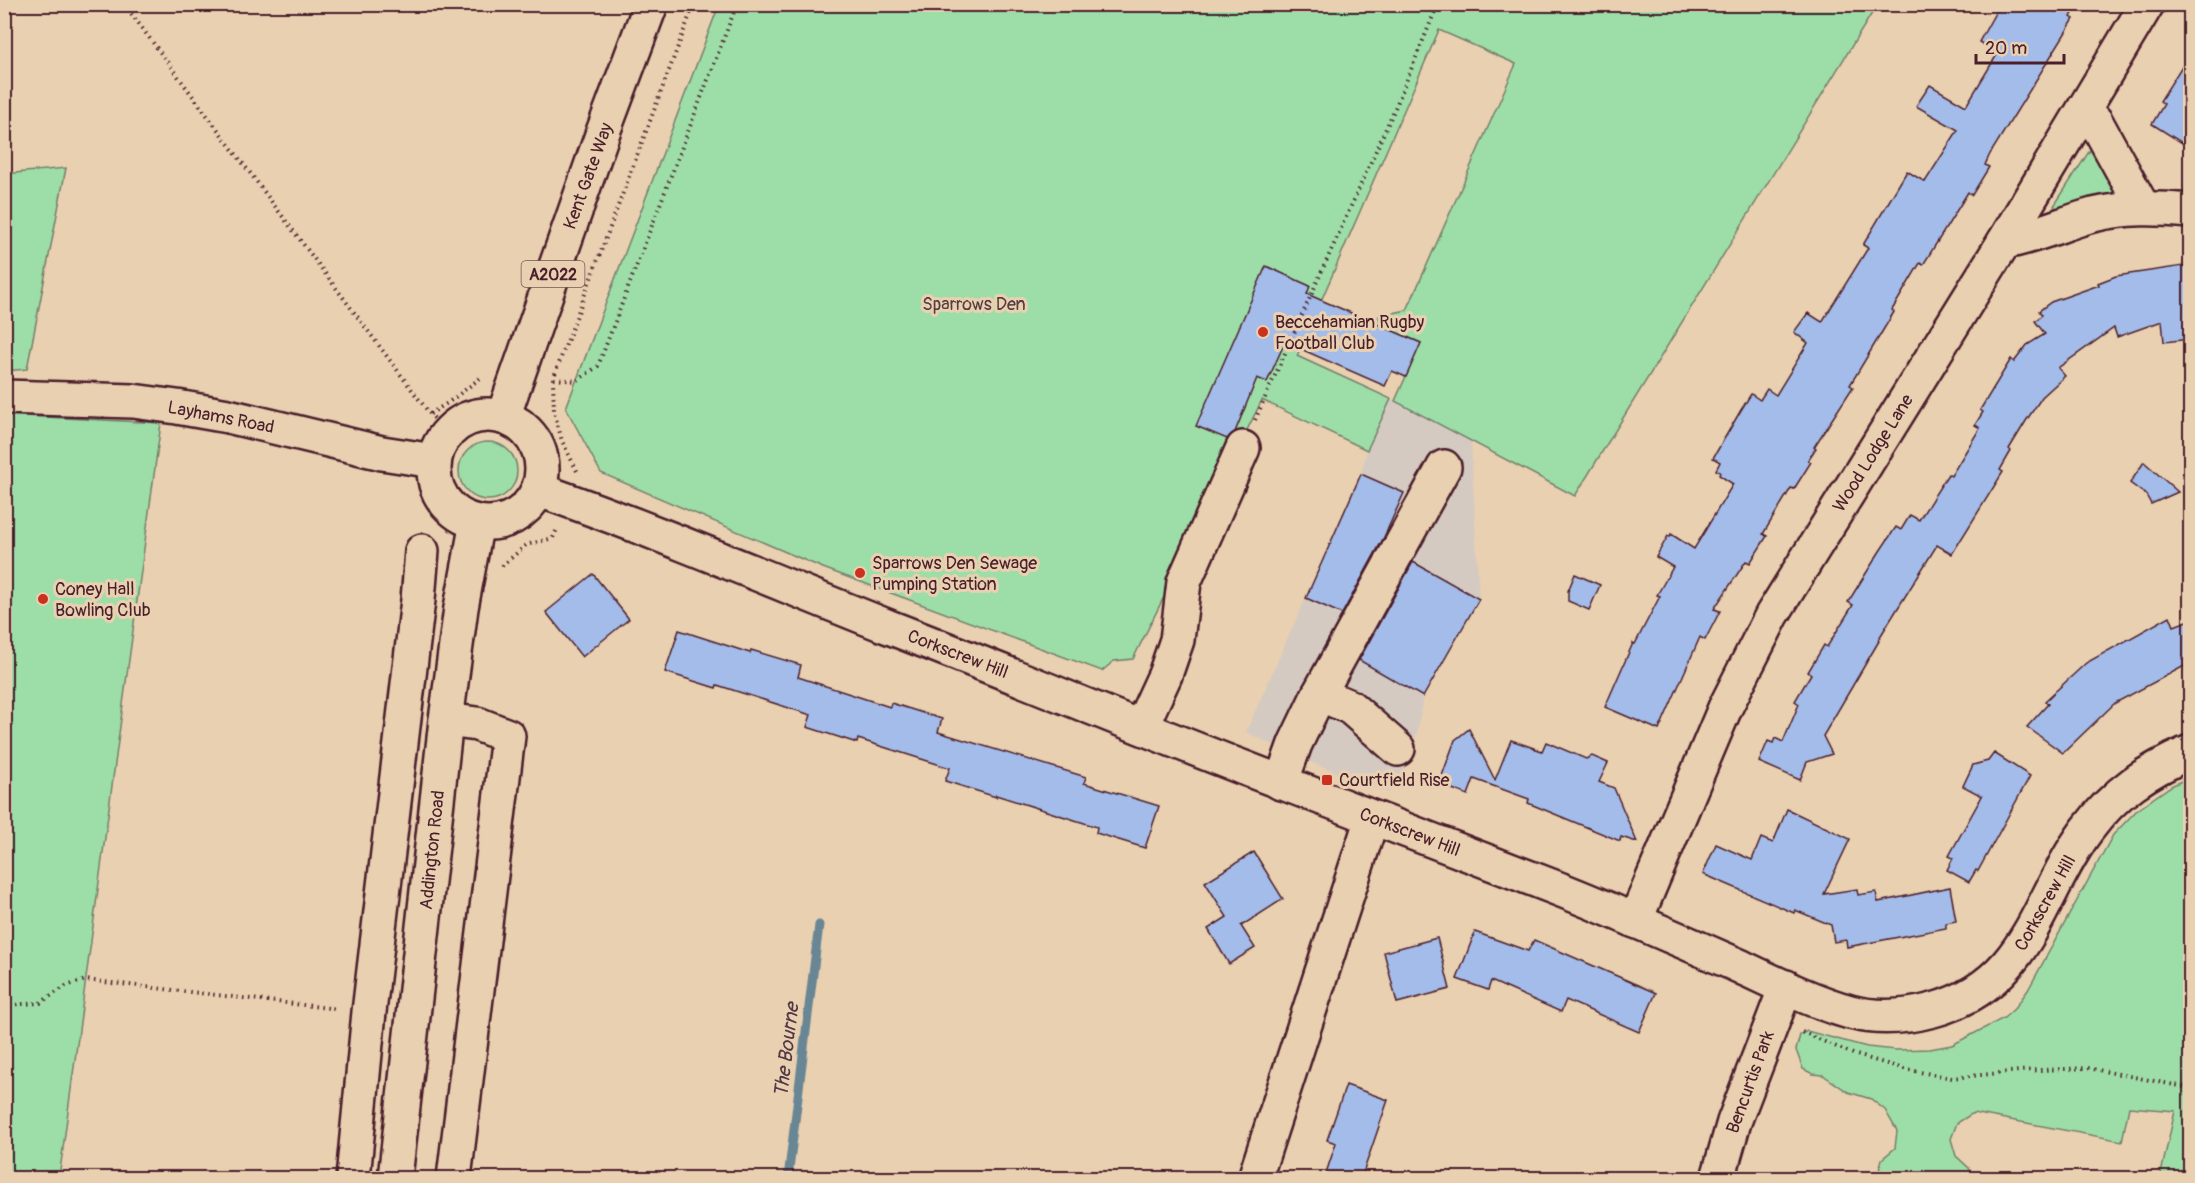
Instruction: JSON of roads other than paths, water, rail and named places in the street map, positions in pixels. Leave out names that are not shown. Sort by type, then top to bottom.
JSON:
[{"type":"street","name":"Kent Gate Way","points":[[503,417],[603,132],[651,4]]},
{"type":"street","name":"Wood Lodge Lane","points":[[1635,921],[1725,708],[1751,653],[1778,605],[2004,243],[2147,4]]},
{"type":"street","points":[[2084,109],[2096,122],[2143,208]]},
{"type":"street","points":[[2004,243],[2094,215],[2143,208],[2190,211]]},
{"type":"street","name":"Layhams Road","points":[[4,397],[133,401],[177,407],[228,416],[372,451],[438,436]]},
{"type":"street","points":[[477,416],[503,417],[524,428],[534,440],[541,456],[543,472],[538,490],[528,506],[513,517],[495,523],[477,522],[459,515],[445,502],[437,486],[438,436],[461,422],[477,416]]},
{"type":"street","points":[[1141,727],[1165,675],[1177,640],[1184,582],[1243,448]]},
{"type":"street","points":[[1281,783],[1295,744],[1319,694],[1444,467]]},
{"type":"street","name":"Corkscrew Hill","points":[[538,490],[1635,921],[1846,1011],[1899,1016],[1932,1010],[1974,992],[2000,972],[2019,950],[2039,918],[2076,846],[2107,805],[2140,777],[2190,752]]},
{"type":"street","name":"Addington Road","points":[[395,1179],[461,722],[460,608],[477,522]]},
{"type":"street","points":[[353,1179],[369,1012],[422,551]]},
{"type":"street","points":[[418,600],[460,608]]},
{"type":"street","points":[[1319,694],[1350,707],[1398,749]]},
{"type":"street","points":[[454,1179],[508,736],[461,722]]},
{"type":"street","points":[[1256,1179],[1372,818]]},
{"type":"street","name":"Bencurtis Park","points":[[1718,1179],[1734,1122],[1786,987]]},
{"type":"waterway","name":"The Bourne","points":[[788,1178],[819,925]]},
{"type":"place","name":"Beccehamian Rugby Football Club","points":[[1263,332]]},
{"type":"place","name":"Sparrows Den Sewage Pumping Station","points":[[860,573]]},
{"type":"place","name":"Coney Hall Bowling Club","points":[[43,599]]},
{"type":"place","name":"Courtfield Rise","points":[[1327,780]]},
{"type":"park label","name":"Sparrows Den","points":[[974,304]]}]
